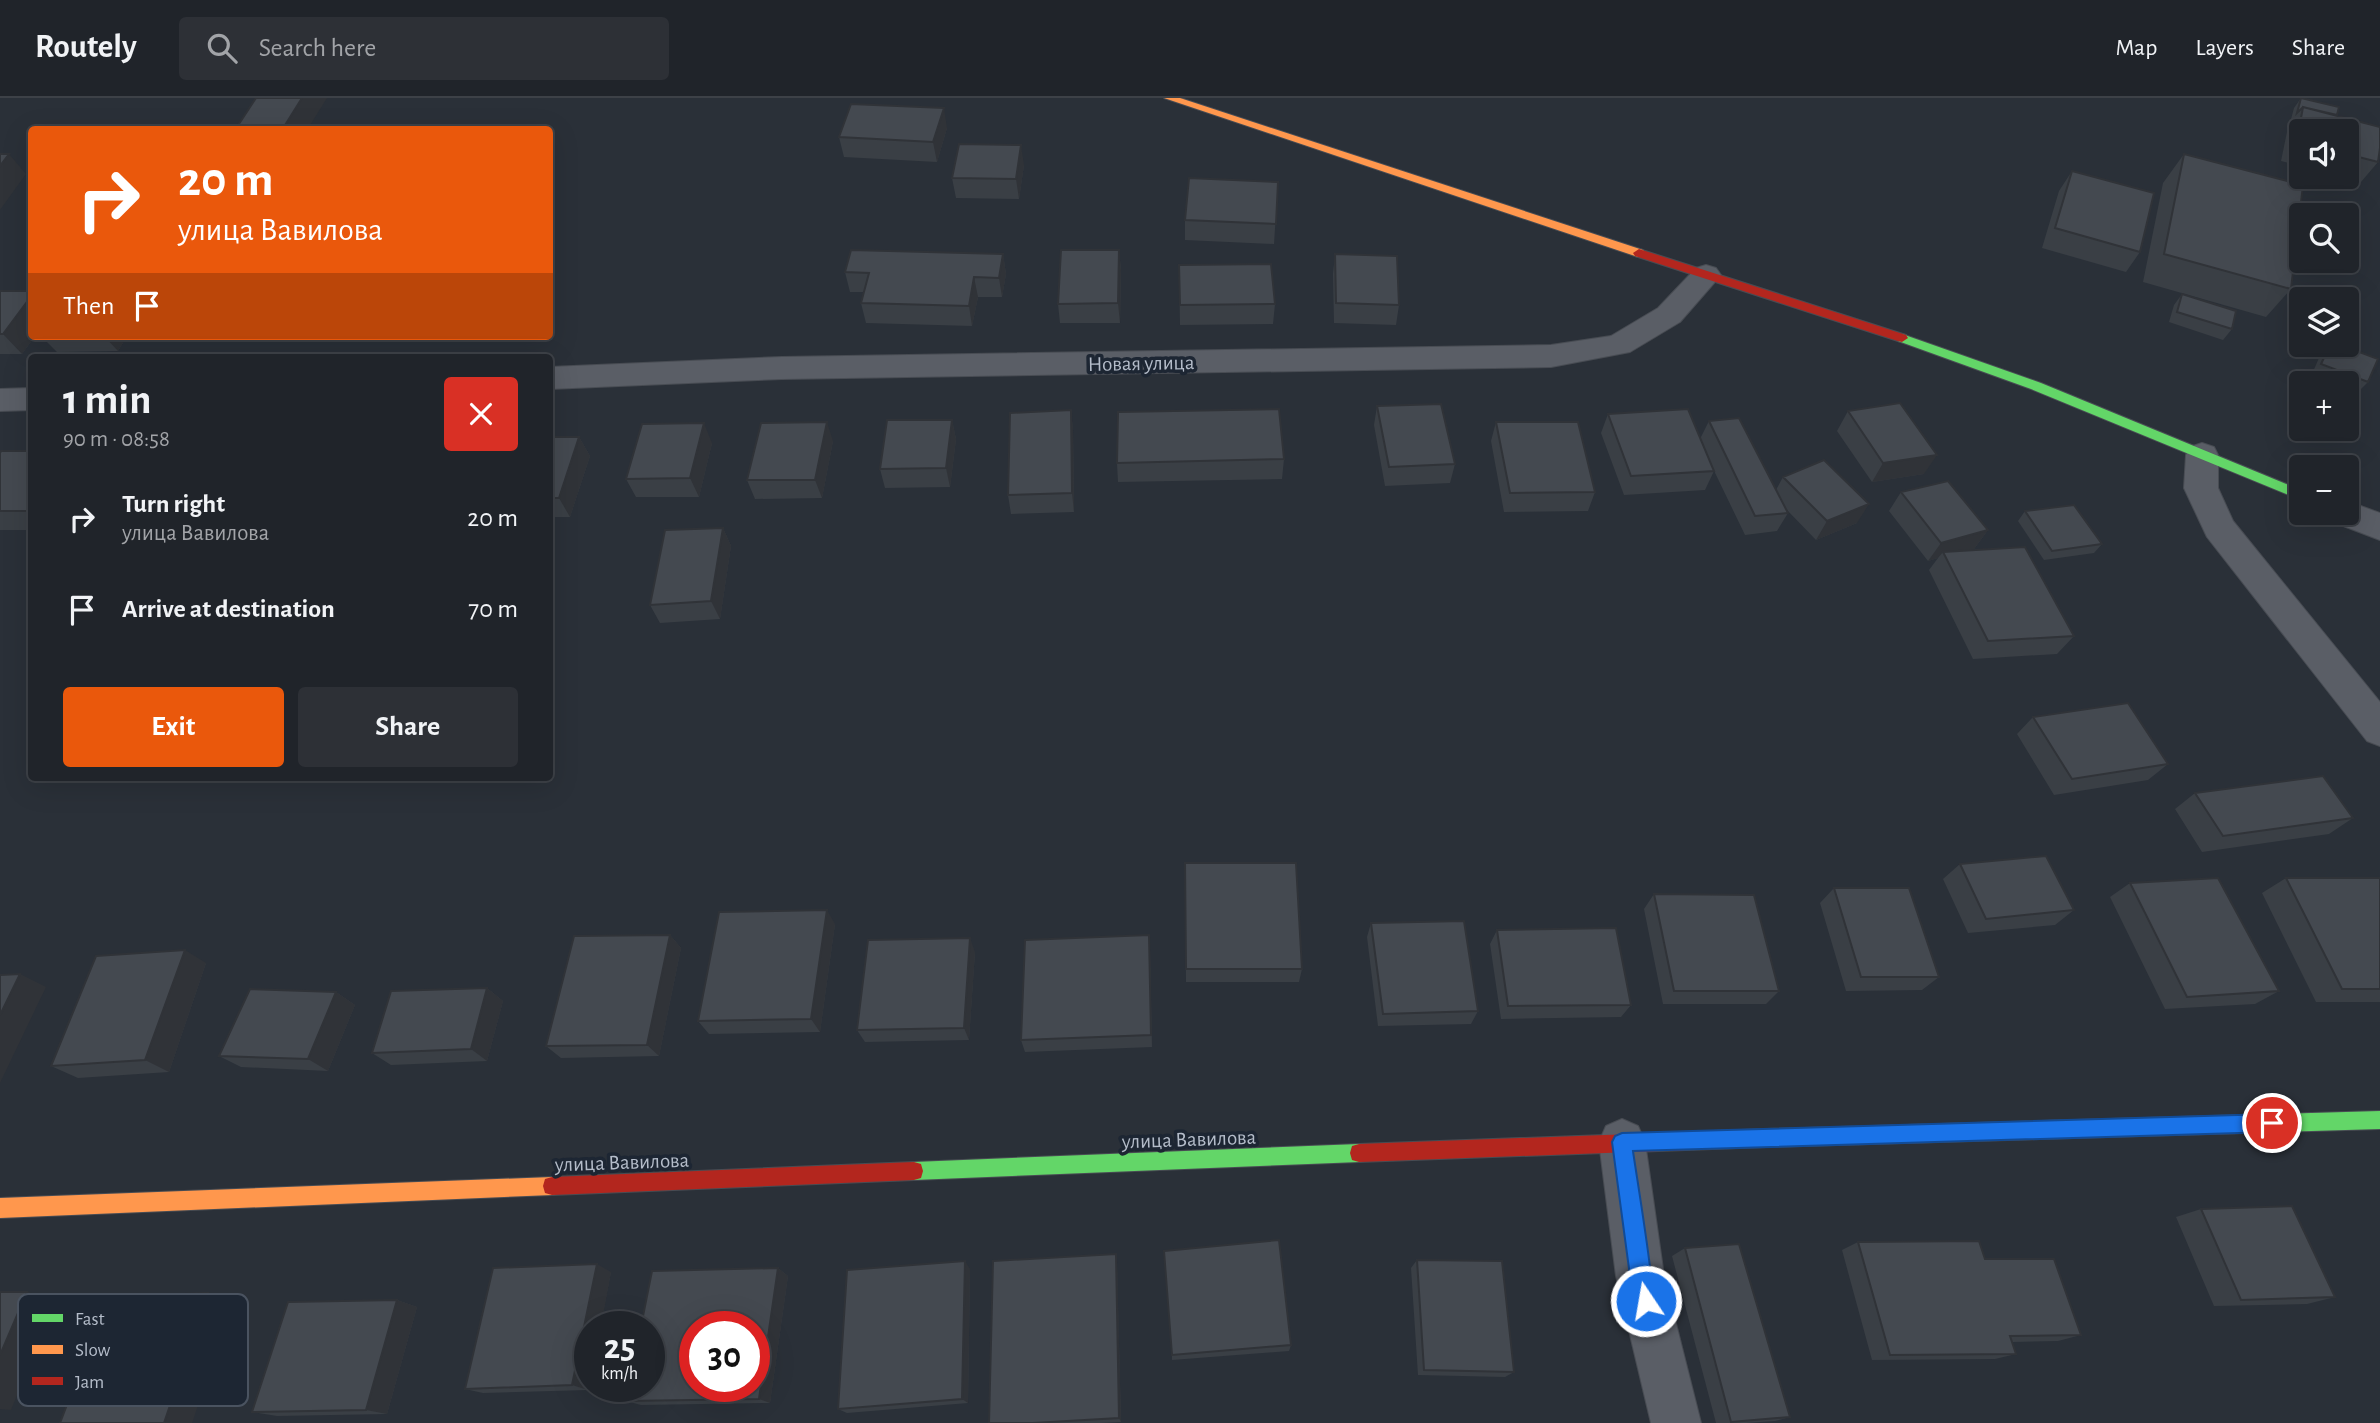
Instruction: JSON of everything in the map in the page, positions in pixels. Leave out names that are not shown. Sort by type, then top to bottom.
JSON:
[{"type":"street","points":[[1169,98],[1854,321],[2036,386],[2289,490]]},
{"type":"street","name":"Новая улица","points":[[553,378],[782,368],[1551,356],[1619,345],[1669,315],[1706,275]]},
{"type":"street","points":[[0,400],[28,399]]},
{"type":"street","points":[[2202,455],[2200,488],[2218,528],[2380,730]]},
{"type":"street","points":[[2359,519],[2380,527]]},
{"type":"street","name":"улица Вавилова","points":[[0,1208],[1622,1142],[2380,1120]]},
{"type":"street","points":[[1622,1142],[1640,1276],[1676,1423]]},
{"type":"building","points":[[256,98],[302,98],[284,126],[238,126]]},
{"type":"building","points":[[2301,98],[2339,107],[2337,115],[2303,107],[2297,113]]},
{"type":"building","points":[[851,104],[944,108],[933,142],[839,137]]},
{"type":"building","points":[[2303,107],[2349,119],[2301,119]]},
{"type":"building","points":[[2359,122],[2380,127],[2378,162],[2359,157]]},
{"type":"building","points":[[959,144],[1021,145],[1016,179],[952,178]]},
{"type":"building","points":[[0,154],[9,154],[0,166]]},
{"type":"building","points":[[2184,154],[2289,181],[2289,189],[2303,189],[2301,203],[2289,203],[2289,273],[2293,273],[2289,288],[2164,254]]},
{"type":"building","points":[[2072,171],[2154,193],[2140,252],[2055,228]]},
{"type":"building","points":[[1189,178],[1278,182],[1276,224],[1185,220]]},
{"type":"building","points":[[851,250],[1003,254],[999,278],[974,277],[969,306],[861,303],[869,273],[845,272]]},
{"type":"building","points":[[1061,250],[1119,250],[1118,303],[1058,304]]},
{"type":"building","points":[[1335,254],[1397,256],[1399,305],[1336,303]]},
{"type":"building","points":[[1271,264],[1275,304],[1180,305],[1179,265]]},
{"type":"building","points":[[0,291],[28,291],[28,300],[3,334],[0,334]]},
{"type":"building","points":[[2182,294],[2236,311],[2232,329],[2177,312]]},
{"type":"building","points":[[2359,352],[2378,359],[2368,382],[2359,379],[2359,371],[2339,371],[2321,364],[2324,357],[2359,357]]},
{"type":"building","points":[[1900,403],[1937,455],[1883,463],[1848,411]]},
{"type":"building","points":[[1441,404],[1455,464],[1389,467],[1377,406]]},
{"type":"building","points":[[1279,409],[1284,459],[1117,463],[1118,412]]},
{"type":"building","points":[[1688,409],[1714,471],[1631,476],[1608,414]]},
{"type":"building","points":[[1071,410],[1072,493],[1008,495],[1010,413]]},
{"type":"building","points":[[1739,418],[1788,513],[1755,516],[1709,421]]},
{"type":"building","points":[[887,420],[952,420],[946,468],[880,469]]},
{"type":"building","points":[[827,422],[815,480],[747,480],[761,423]]},
{"type":"building","points":[[1496,422],[1578,422],[1595,492],[1510,493]]},
{"type":"building","points":[[704,423],[690,478],[626,479],[642,424]]},
{"type":"building","points":[[553,437],[579,437],[559,498],[553,498]]},
{"type":"building","points":[[28,451],[28,511],[0,511],[0,453]]},
{"type":"building","points":[[1824,460],[1869,504],[1827,521],[1783,477]]},
{"type":"building","points":[[1948,481],[1988,530],[1941,543],[1901,492]]},
{"type":"building","points":[[2074,505],[2102,544],[2052,551],[2025,511]]},
{"type":"building","points":[[723,528],[711,601],[650,605],[665,530]]},
{"type":"building","points":[[2025,547],[2074,636],[1988,641],[1943,552]]},
{"type":"building","points":[[2128,703],[2168,764],[2072,779],[2033,717]]},
{"type":"building","points":[[2323,776],[2353,818],[2223,836],[2195,793]]},
{"type":"building","points":[[2046,856],[2074,910],[1986,919],[1960,864]]},
{"type":"building","points":[[1185,863],[1296,863],[1302,969],[1186,969]]},
{"type":"building","points":[[2218,878],[2279,991],[2187,997],[2130,883]]},
{"type":"building","points":[[2286,878],[2380,878],[2380,989],[2342,989]]},
{"type":"building","points":[[1834,888],[1909,888],[1939,977],[1861,977]]},
{"type":"building","points":[[1654,894],[1754,895],[1779,991],[1674,991]]},
{"type":"building","points":[[827,910],[811,1019],[698,1021],[719,912]]},
{"type":"building","points":[[1464,921],[1478,1011],[1383,1014],[1371,923]]},
{"type":"building","points":[[1616,928],[1631,1005],[1508,1006],[1497,930]]},
{"type":"building","points":[[670,935],[647,1045],[546,1046],[574,936]]},
{"type":"building","points":[[1149,935],[1151,1035],[1021,1040],[1025,940]]},
{"type":"building","points":[[970,938],[964,1028],[857,1030],[868,940]]},
{"type":"building","points":[[185,950],[145,1060],[51,1066],[96,956]]},
{"type":"building","points":[[20,974],[0,1015],[0,975]]},
{"type":"building","points":[[487,988],[471,1049],[372,1053],[391,991]]},
{"type":"building","points":[[250,989],[336,992],[308,1059],[219,1056]]},
{"type":"building","points":[[2292,1206],[2335,1297],[2241,1300],[2201,1209]]},
{"type":"building","points":[[1279,1240],[1291,1345],[1172,1355],[1164,1251]]},
{"type":"building","points":[[1979,1241],[1985,1259],[2054,1259],[2081,1335],[2010,1336],[2016,1354],[1890,1355],[1858,1242]]},
{"type":"building","points":[[1739,1244],[1790,1417],[1731,1422],[1685,1248]]},
{"type":"building","points":[[1116,1254],[1119,1418],[989,1423],[993,1261]]},
{"type":"building","points":[[1417,1260],[1502,1261],[1514,1372],[1424,1370]]},
{"type":"building","points":[[965,1261],[962,1399],[838,1409],[847,1270]]},
{"type":"building","points":[[597,1264],[587,1311],[574,1311],[572,1385],[465,1389],[493,1268]]},
{"type":"building","points":[[778,1268],[770,1323],[770,1311],[679,1311],[679,1400],[665,1400],[665,1311],[644,1311],[652,1271]]},
{"type":"building","points":[[0,1292],[27,1292],[18,1294],[18,1313],[0,1355]]},
{"type":"building","points":[[397,1300],[366,1410],[252,1412],[288,1302]]},
{"type":"building","points":[[66,1406],[170,1406],[164,1423],[60,1423]]},
{"type":"traffic: fast","points":[[1902,338],[2036,386],[2289,490]]},
{"type":"traffic: fast","points":[[1767,1138],[2380,1120]]},
{"type":"traffic: fast","points":[[914,1171],[1359,1153]]},
{"type":"traffic: slow","points":[[1169,98],[1639,253]]},
{"type":"traffic: slow","points":[[0,1208],[552,1186]]},
{"type":"traffic: jam","points":[[1639,253],[1902,338]]},
{"type":"traffic: jam","points":[[1359,1153],[1767,1138]]},
{"type":"traffic: jam","points":[[552,1186],[914,1171]]},
{"type":"route","points":[[1646,1301],[1640,1276],[1622,1142],[2272,1123]]}]
